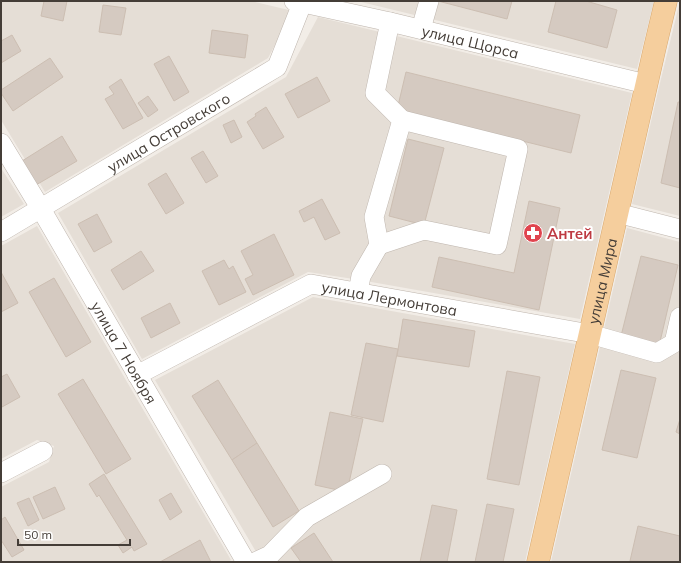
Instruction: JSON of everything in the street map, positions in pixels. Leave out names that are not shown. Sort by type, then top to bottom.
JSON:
[{"type":"main road","name":"улица Мира","points":[[538,562],[666,1]]},
{"type":"street","points":[[421,29],[429,1]]},
{"type":"street","name":"улица Щорса","points":[[300,2],[421,29],[646,84]]},
{"type":"street","name":"улица Островского","points":[[1,232],[277,67],[300,2]]},
{"type":"street","points":[[379,245],[424,230],[497,245],[518,149],[402,120],[375,93],[390,22]]},
{"type":"street","points":[[358,292],[361,276],[379,245],[374,217],[402,120]]},
{"type":"street","name":"улица 7 Ноября","points":[[1,144],[41,209],[246,562]]},
{"type":"street","points":[[617,213],[680,229]]},
{"type":"street","name":"улица Лермонтова","points":[[137,375],[311,284],[590,334],[657,353],[674,343],[680,317]]},
{"type":"street","points":[[1,473],[43,451]]},
{"type":"street","points":[[255,562],[270,555],[307,517],[382,474]]},
{"type":"shaded area","points":[[1,1],[251,1],[293,11],[268,58],[45,192],[1,120]]},
{"type":"shaded area","points":[[357,1],[654,1],[637,69]]},
{"type":"shaded area","points":[[680,1],[680,216],[632,204]]},
{"type":"shaded area","points":[[318,17],[632,93],[580,319],[308,272],[142,359],[58,213],[286,77]]},
{"type":"shaded area","points":[[1,168],[24,204],[1,217]]},
{"type":"shaded area","points":[[37,226],[231,560],[228,562],[1,562],[1,487],[49,462],[54,446],[37,440],[1,459],[1,246]]},
{"type":"shaded area","points":[[627,228],[680,242],[680,562],[551,562]]},
{"type":"shaded area","points":[[313,297],[575,344],[525,562],[262,562],[155,380]]},
{"type":"building","points":[[44,1],[67,1],[63,21],[41,16]]},
{"type":"building","points":[[438,1],[512,1],[507,19]]},
{"type":"building","points":[[556,1],[586,1],[617,10],[607,48],[548,32]]},
{"type":"building","points":[[103,5],[126,8],[121,35],[99,32]]},
{"type":"building","points":[[212,30],[248,35],[245,58],[209,53]]},
{"type":"building","points":[[12,35],[21,51],[1,63],[1,41]]},
{"type":"building","points":[[169,56],[189,92],[174,101],[154,64]]},
{"type":"building","points":[[50,58],[63,77],[13,111],[1,93],[1,90]]},
{"type":"building","points":[[406,72],[580,115],[571,153],[397,110]]},
{"type":"building","points":[[317,77],[330,101],[298,118],[285,94]]},
{"type":"building","points":[[121,79],[143,118],[123,129],[105,99],[114,94],[109,87]]},
{"type":"building","points":[[148,96],[158,110],[148,117],[138,103]]},
{"type":"building","points":[[678,102],[680,102],[680,188],[661,183]]},
{"type":"building","points":[[266,107],[284,137],[263,149],[247,122],[256,116],[255,114]]},
{"type":"building","points":[[234,120],[242,137],[231,143],[223,125]]},
{"type":"building","points":[[62,136],[77,161],[36,185],[22,161]]},
{"type":"building","points":[[408,139],[444,148],[424,225],[389,216]]},
{"type":"building","points":[[203,151],[218,176],[206,183],[191,158]]},
{"type":"building","points":[[166,173],[184,203],[166,214],[148,184]]},
{"type":"building","points":[[322,199],[340,233],[325,240],[314,217],[304,222],[299,211]]},
{"type":"building","points":[[529,201],[560,208],[539,310],[432,287],[439,257],[514,273]]},
{"type":"building","points":[[97,214],[112,242],[94,252],[78,224]]},
{"type":"building","points":[[274,234],[294,275],[253,295],[245,279],[253,275],[241,251]]},
{"type":"building","points":[[141,251],[154,271],[123,290],[111,270]]},
{"type":"building","points":[[641,256],[678,265],[659,346],[621,336]]},
{"type":"building","points":[[224,260],[229,269],[233,266],[246,292],[219,305],[202,271]]},
{"type":"building","points":[[1,272],[18,303],[1,312]]},
{"type":"building","points":[[54,278],[91,342],[66,357],[29,292]]},
{"type":"building","points":[[170,303],[180,323],[151,338],[141,318]]},
{"type":"building","points":[[403,319],[475,331],[469,367],[397,356]]},
{"type":"building","points":[[366,343],[398,349],[383,422],[351,415]]},
{"type":"building","points":[[621,370],[656,378],[637,458],[602,450]]},
{"type":"building","points":[[507,371],[540,377],[519,485],[487,479]]},
{"type":"building","points":[[7,374],[20,397],[2,407],[1,377]]},
{"type":"building","points":[[83,379],[131,459],[106,474],[58,394]]},
{"type":"building","points":[[218,380],[257,443],[232,460],[192,396]]},
{"type":"building","points":[[330,412],[363,419],[347,492],[315,485]]},
{"type":"building","points":[[680,419],[680,434],[676,432]]},
{"type":"building","points":[[257,443],[299,511],[273,527],[232,460]]},
{"type":"building","points":[[104,474],[147,544],[134,551],[132,547],[123,553],[118,545],[127,540],[99,495],[97,497],[89,484]]},
{"type":"building","points":[[55,487],[65,509],[43,519],[33,497]]},
{"type":"building","points":[[171,493],[182,512],[170,520],[159,500]]},
{"type":"building","points":[[29,498],[39,520],[28,526],[17,503]]},
{"type":"building","points":[[487,504],[514,509],[503,562],[475,562]]},
{"type":"building","points":[[432,505],[457,510],[447,562],[420,562]]},
{"type":"building","points":[[5,517],[24,550],[12,557],[1,540],[1,520]]},
{"type":"building","points":[[638,526],[680,536],[680,562],[630,561]]},
{"type":"building","points":[[314,533],[333,562],[301,562],[291,548]]},
{"type":"building","points":[[200,540],[211,562],[160,562]]},
{"type":"place","name":"Антей","points":[[533,233]]}]
